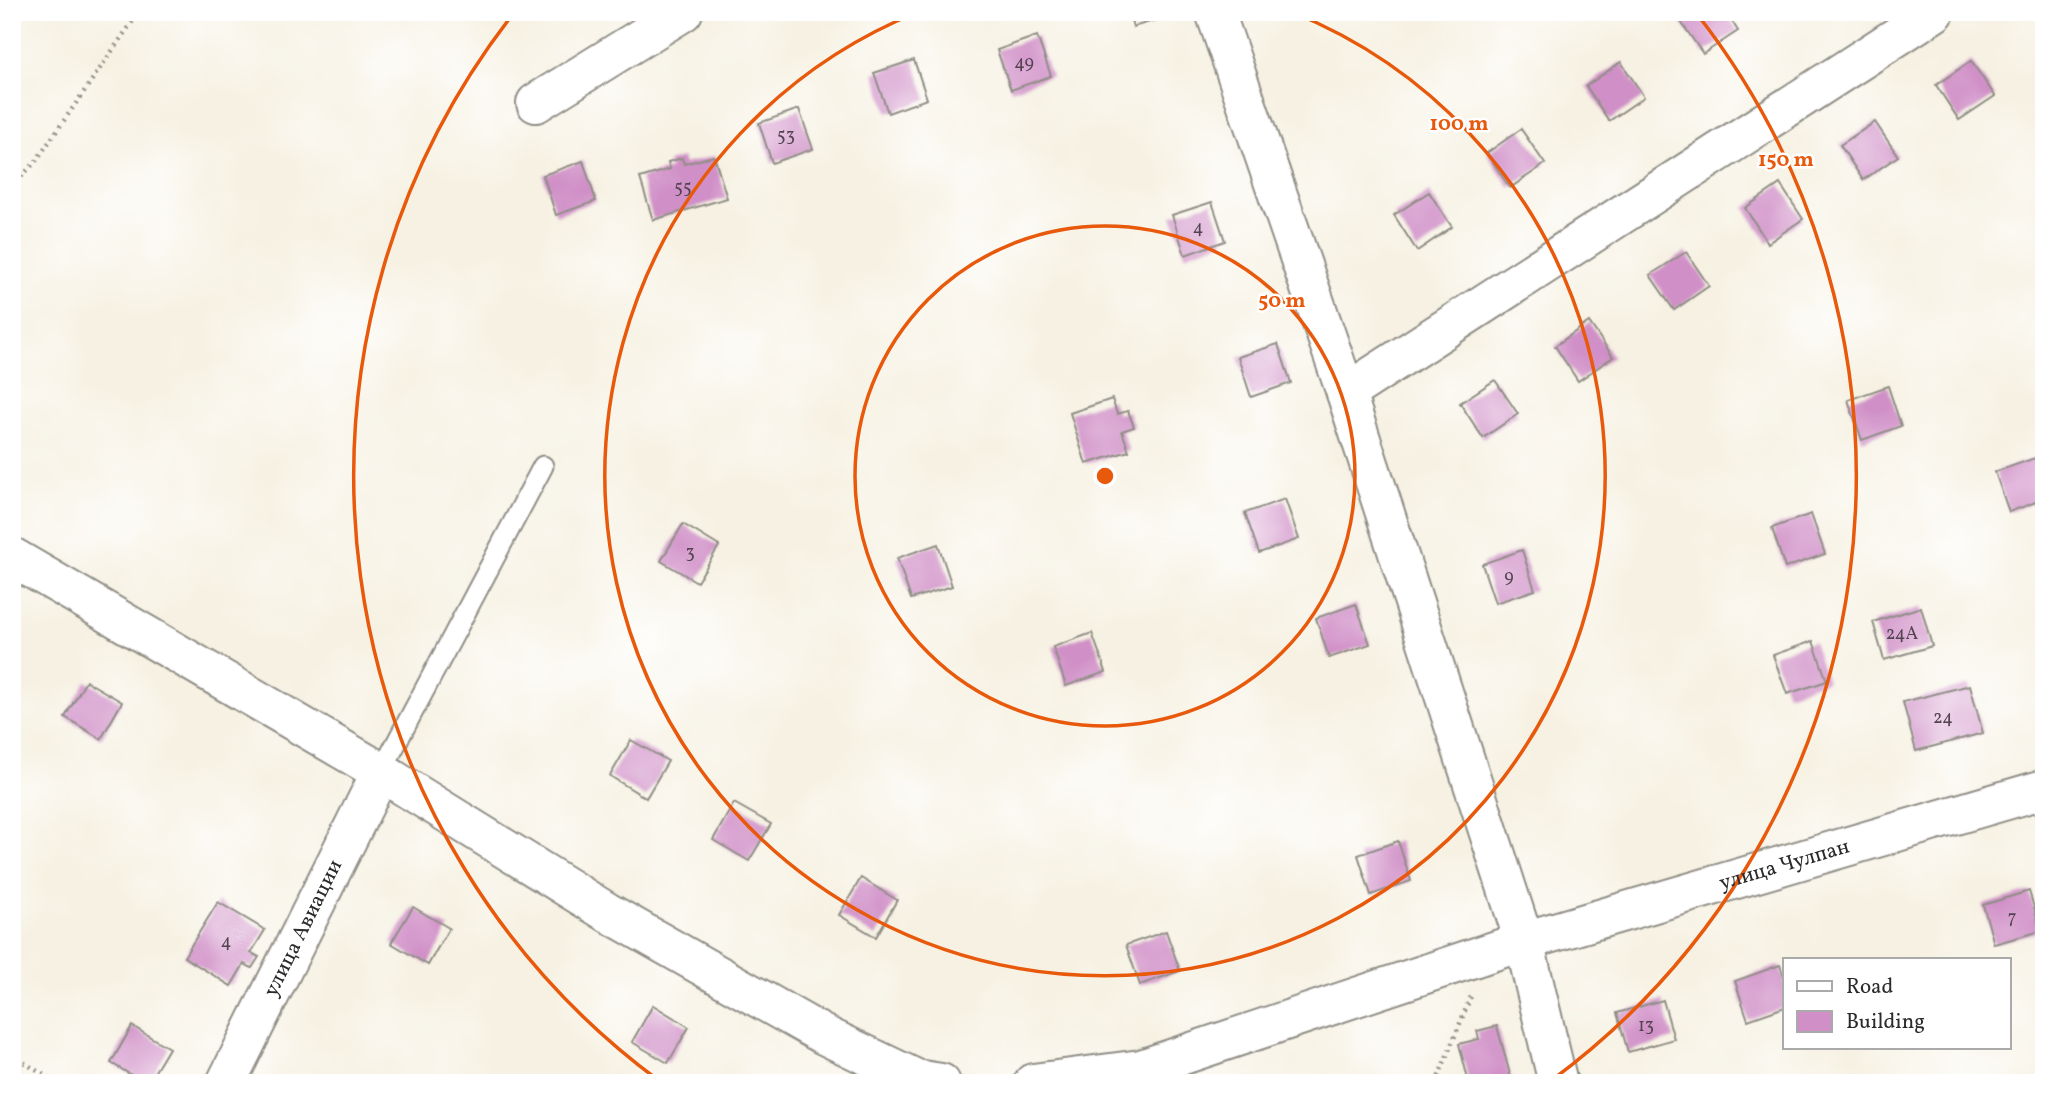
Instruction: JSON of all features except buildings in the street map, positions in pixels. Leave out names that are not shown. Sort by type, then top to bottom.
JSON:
[{"type":"street","points":[[536,103],[682,12]]},
{"type":"street","points":[[1215,12],[1346,393],[1507,947],[1558,1083]]},
{"type":"street","points":[[1346,393],[1935,12]]},
{"type":"street","points":[[12,556],[381,772],[607,912],[822,1034],[862,1070],[941,1083]]},
{"type":"street","name":"улица Авиации","points":[[226,1083],[381,772]]},
{"type":"street","name":"улица Чулпан","points":[[1032,1083],[1141,1069],[1507,947],[2044,789]]},
{"type":"lane","points":[[381,772],[543,466]]},
{"type":"path","points":[[12,187],[36,161],[139,12]]},
{"type":"path","points":[[1436,1083],[1507,947]]},
{"type":"path","points":[[12,1055],[57,1083]]}]
